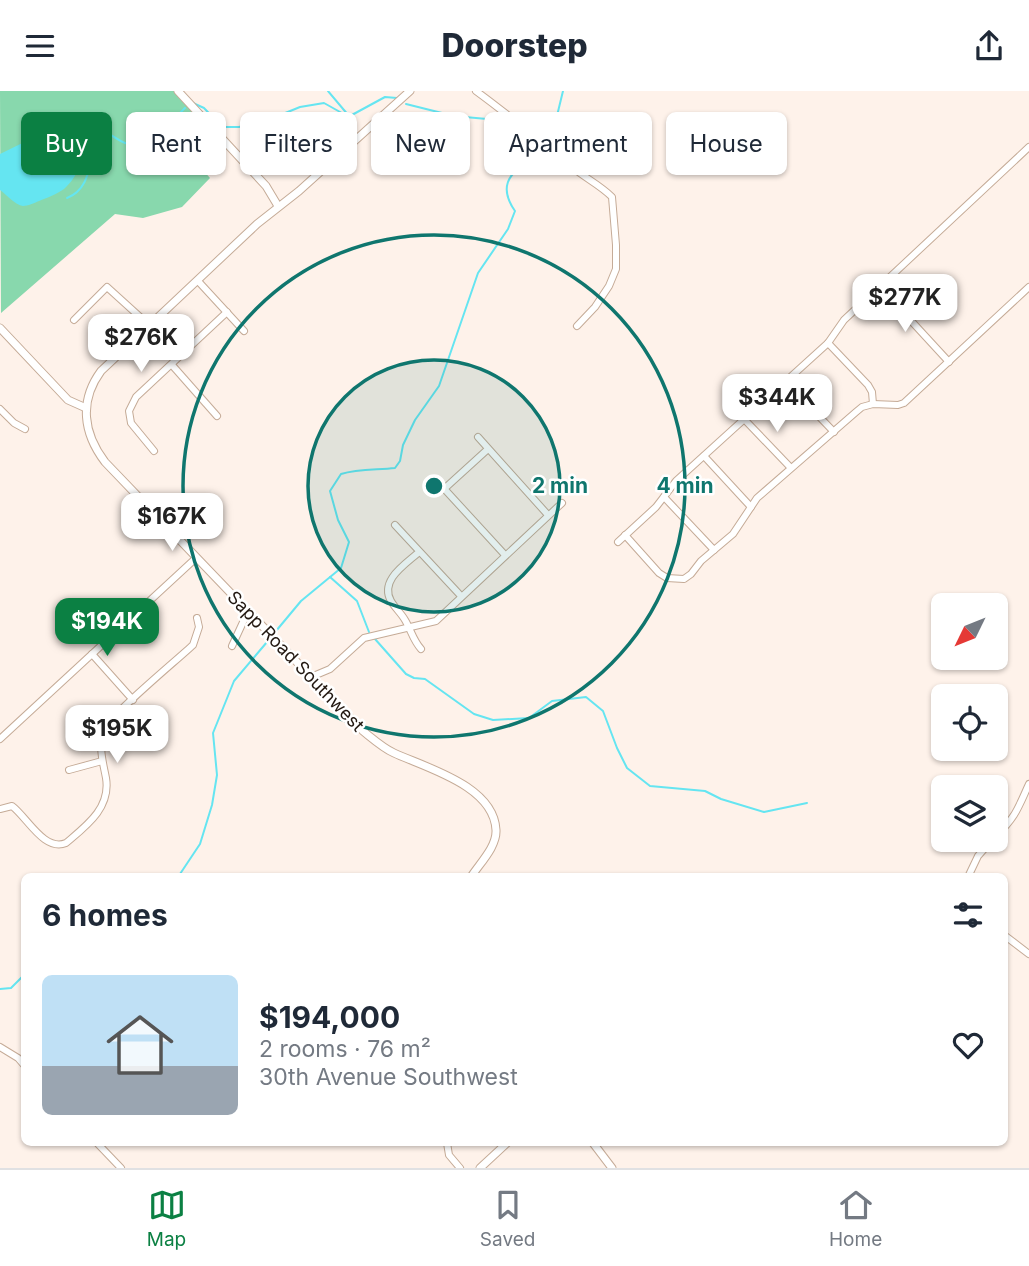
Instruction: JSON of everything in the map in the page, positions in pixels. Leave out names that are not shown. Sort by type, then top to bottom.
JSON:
[{"type":"street","points":[[177,91],[266,186],[278,206]]},
{"type":"street","points":[[0,328],[68,400],[86,408],[92,383],[101,371],[278,206],[299,191],[410,91]]},
{"type":"street","points":[[476,91],[513,117],[573,169],[592,180],[612,198],[617,245],[616,269],[602,297],[577,327]]},
{"type":"street","points":[[618,542],[664,497],[676,481],[828,343],[844,320],[1029,147]]},
{"type":"street","points":[[198,281],[244,331]]},
{"type":"street","points":[[74,320],[107,287],[150,325]]},
{"type":"street","points":[[880,287],[949,362]]},
{"type":"street","points":[[625,535],[659,573],[675,580],[684,579],[733,534],[757,498],[790,467],[862,407],[904,403],[1028,289]]},
{"type":"street","points":[[154,451],[133,428],[129,411],[136,397],[227,312]]},
{"type":"street","points":[[828,343],[872,392],[873,404]]},
{"type":"street","points":[[172,365],[217,416]]},
{"type":"street","points":[[785,381],[834,432]]},
{"type":"street","name":"Sapp Road Southwest","points":[[86,408],[88,429],[98,452],[363,731],[393,752],[467,787],[480,796],[497,832],[492,846],[474,873]]},
{"type":"street","points":[[0,409],[14,423],[25,429]]},
{"type":"street","points":[[744,419],[790,467]]},
{"type":"street","points":[[478,437],[548,515]]},
{"type":"street","points":[[444,489],[488,449]]},
{"type":"street","points":[[704,456],[751,507]]},
{"type":"street","points":[[438,482],[505,555]]},
{"type":"street","points":[[664,497],[714,550]]},
{"type":"street","points":[[311,677],[330,669],[360,640],[436,621],[562,503]]},
{"type":"street","points":[[395,525],[461,596]]},
{"type":"street","points":[[419,552],[395,573],[388,591],[391,601],[421,649]]},
{"type":"street","points":[[0,739],[196,558]]},
{"type":"street","points":[[232,646],[250,613]]},
{"type":"street","points":[[0,809],[12,806],[48,842],[60,846],[99,813],[104,803],[107,780],[101,751],[104,728],[193,645],[199,627],[197,618]]},
{"type":"street","points":[[92,654],[133,700]]},
{"type":"street","points":[[69,770],[102,761]]},
{"type":"street","points":[[1008,824],[1021,806],[1029,784]]},
{"type":"street","points":[[970,873],[982,852]]},
{"type":"street","points":[[1008,938],[1029,954]]},
{"type":"street","points":[[0,1047],[21,1062]]},
{"type":"street","points":[[100,1146],[121,1168]]},
{"type":"street","points":[[448,1146],[449,1154],[460,1168]]},
{"type":"street","points":[[480,1168],[504,1146]]},
{"type":"street","points":[[595,1146],[612,1168]]},
{"type":"green space","points":[[0,91],[175,91],[194,112],[126,112],[126,175],[207,175],[210,178],[182,207],[143,218],[115,214],[1,313]]},
{"type":"water","points":[[21,144],[21,175],[75,175],[58,193],[23,206],[0,190],[0,154]]},
{"type":"waterway","points":[[328,91],[346,112]]},
{"type":"waterway","points":[[558,112],[563,91]]},
{"type":"waterway","points":[[357,112],[385,97],[397,98]]},
{"type":"waterway","points":[[193,103],[204,108],[222,127],[240,127]]},
{"type":"waterway","points":[[288,112],[324,103],[340,112]]},
{"type":"waterway","points":[[276,631],[301,601],[341,568],[349,542],[338,520],[330,491],[341,474],[395,468],[400,461],[403,445],[415,420],[439,386],[478,273],[508,229],[515,211],[509,200],[508,182],[539,145],[509,121],[454,116],[406,104]]},
{"type":"waterway","points":[[67,198],[82,186],[101,133],[125,143],[141,142],[157,133],[185,108]]},
{"type":"waterway","points":[[330,577],[357,601],[369,632]]},
{"type":"waterway","points":[[375,639],[406,674],[425,679],[474,714],[493,720],[529,718],[552,701],[586,697],[603,711],[627,768],[650,786],[705,791],[721,799],[764,812],[807,803]]},
{"type":"waterway","points":[[181,873],[200,844],[212,805],[217,775],[213,733],[234,681],[267,642]]},
{"type":"waterway","points":[[0,989],[11,988],[21,978]]}]
